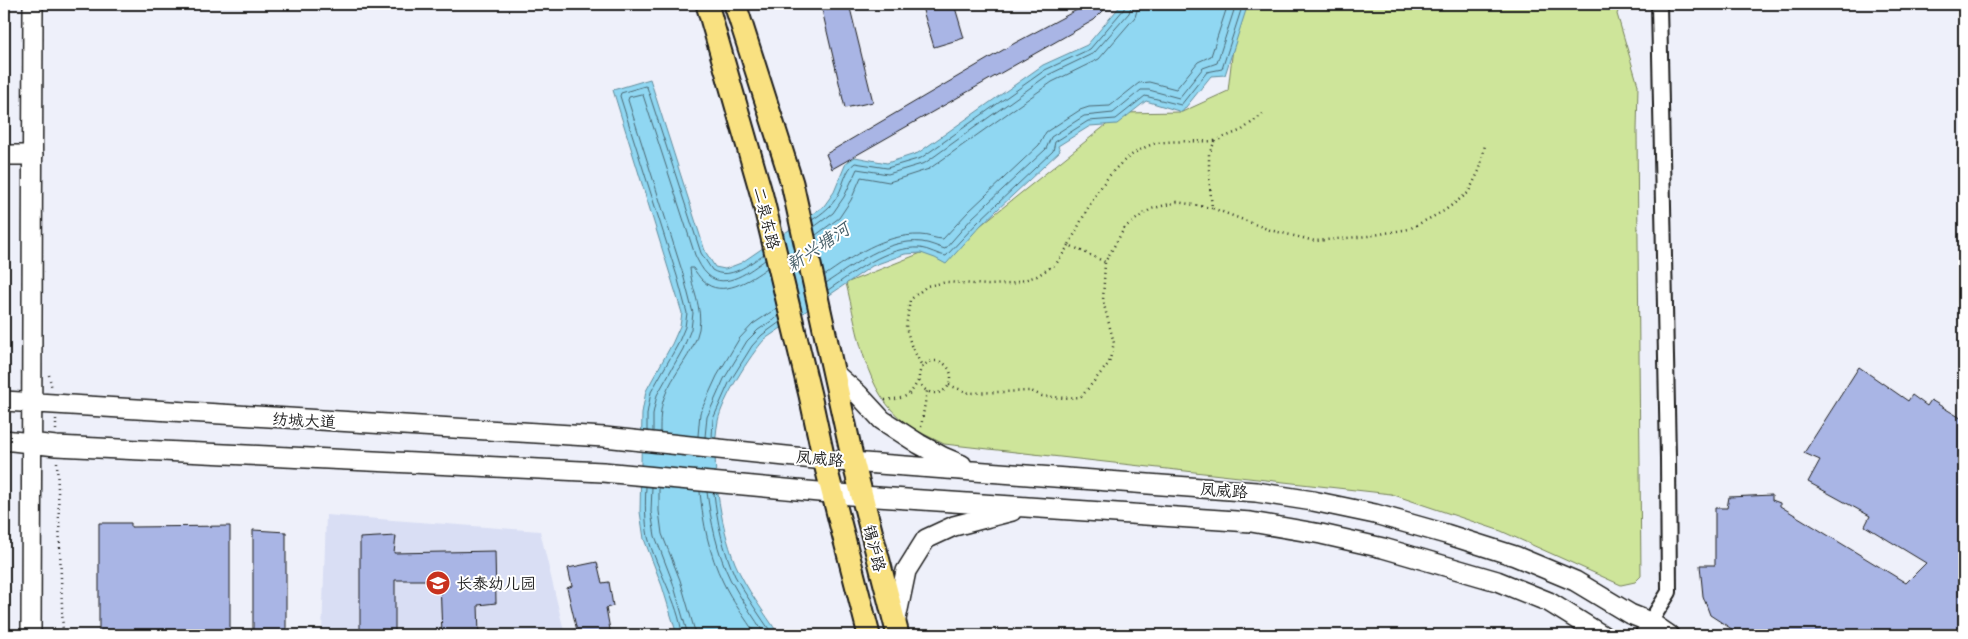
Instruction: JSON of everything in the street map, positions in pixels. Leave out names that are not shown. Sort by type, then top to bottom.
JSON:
[{"type":"main road","points":[[31,635],[30,403],[33,4]]},
{"type":"main road","name":"二泉东路","points":[[707,4],[762,196],[833,493]]},
{"type":"main road","name":"二泉东路","points":[[735,4],[792,183],[853,461]]},
{"type":"main road","points":[[4,155],[33,155]]},
{"type":"main road","points":[[834,374],[866,402],[882,420],[943,457],[977,471]]},
{"type":"main road","name":"纺城大道","points":[[4,401],[604,438],[752,452]]},
{"type":"main road","points":[[4,440],[56,446]]},
{"type":"main road","name":"凤威路","points":[[56,446],[603,472],[862,496],[1251,522],[1321,534],[1383,548],[1497,582],[1540,599],[1602,635]]},
{"type":"main road","name":"凤威路","points":[[752,452],[824,460],[1256,492],[1313,501],[1375,514],[1516,556],[1574,581],[1630,614],[1646,628],[1669,635]]},
{"type":"main road","name":"锡沪路","points":[[853,461],[896,630]]},
{"type":"main road","name":"锡沪路","points":[[833,493],[869,635]]},
{"type":"main road","points":[[896,630],[906,572],[926,539],[954,526],[1030,506]]},
{"type":"street","points":[[1646,628],[1668,592],[1668,448],[1659,4]]},
{"type":"path","points":[[923,368],[911,345],[906,327],[910,300],[927,286],[947,282],[988,285],[1011,284],[1037,276],[1056,264],[1069,245],[1096,193],[1123,160],[1154,144],[1215,141],[1242,130],[1263,114]]},
{"type":"path","points":[[1212,208],[1209,154],[1215,141]]},
{"type":"path","points":[[949,385],[969,393],[1031,391],[1042,396],[1081,397],[1109,364],[1114,343],[1103,301],[1105,262],[1125,227],[1151,208],[1177,202],[1212,208],[1270,230],[1315,241],[1368,236],[1409,229],[1444,211],[1468,193],[1480,169],[1486,145]]},
{"type":"path","points":[[1069,245],[1105,262]]},
{"type":"path","points":[[866,402],[904,399],[913,391],[923,368],[932,362],[942,363],[950,371],[951,376],[949,385],[942,392],[932,393],[923,388],[920,378]]},
{"type":"path","points":[[48,370],[56,405],[63,635]]},
{"type":"path","points":[[919,444],[927,391]]},
{"type":"shaded area","name":"长泰幼儿园","points":[[326,515],[540,531],[565,635],[322,635]]},
{"type":"green space","points":[[1238,4],[1621,4],[1617,14],[1638,85],[1641,576],[1635,582],[1621,585],[1501,531],[1391,494],[944,444],[907,424],[881,396],[872,378],[859,341],[846,283],[921,253],[981,225],[1121,113],[1182,112],[1228,91]]},
{"type":"water","name":"新兴塘河","points":[[1122,4],[1248,4],[1225,75],[1211,76],[1182,112],[1146,101],[1117,124],[1090,126],[1058,146],[1060,151],[981,225],[946,264],[921,253],[905,254],[872,266],[765,339],[737,378],[725,402],[718,421],[715,455],[721,512],[735,563],[750,591],[779,635],[677,635],[662,586],[644,539],[640,512],[642,413],[646,391],[672,344],[680,326],[682,313],[613,90],[650,79],[705,251],[715,267],[725,269],[741,263],[824,206],[834,192],[846,163],[855,157],[887,163],[918,153],[1043,65],[1087,45]]},
{"type":"building","points":[[849,4],[873,102],[845,108],[822,10]]},
{"type":"building","points":[[921,4],[954,4],[964,38],[934,47]]},
{"type":"building","points":[[1088,4],[1110,4],[1094,20],[832,169],[826,154],[1015,43]]},
{"type":"building","points":[[1859,367],[1908,401],[1912,395],[1927,406],[1931,400],[1964,420],[1964,635],[1741,635],[1710,615],[1703,596],[1700,565],[1715,565],[1715,508],[1727,508],[1729,497],[1772,495],[1772,500],[1780,503],[1780,506],[1906,583],[1926,563],[1865,526],[1870,516],[1808,482],[1820,460],[1804,453]]},
{"type":"building","points":[[99,523],[131,523],[131,527],[230,526],[230,635],[99,635]]},
{"type":"building","points":[[253,530],[286,532],[286,635],[253,635]]},
{"type":"building","points":[[396,536],[394,553],[495,551],[496,603],[478,605],[479,635],[442,635],[440,580],[395,580],[395,635],[360,635],[360,538]]},
{"type":"building","points":[[597,562],[602,583],[609,582],[613,606],[606,608],[611,635],[578,635],[567,588],[572,586],[568,568]]},
{"type":"place","name":"长泰幼儿园","points":[[438,583]]}]
